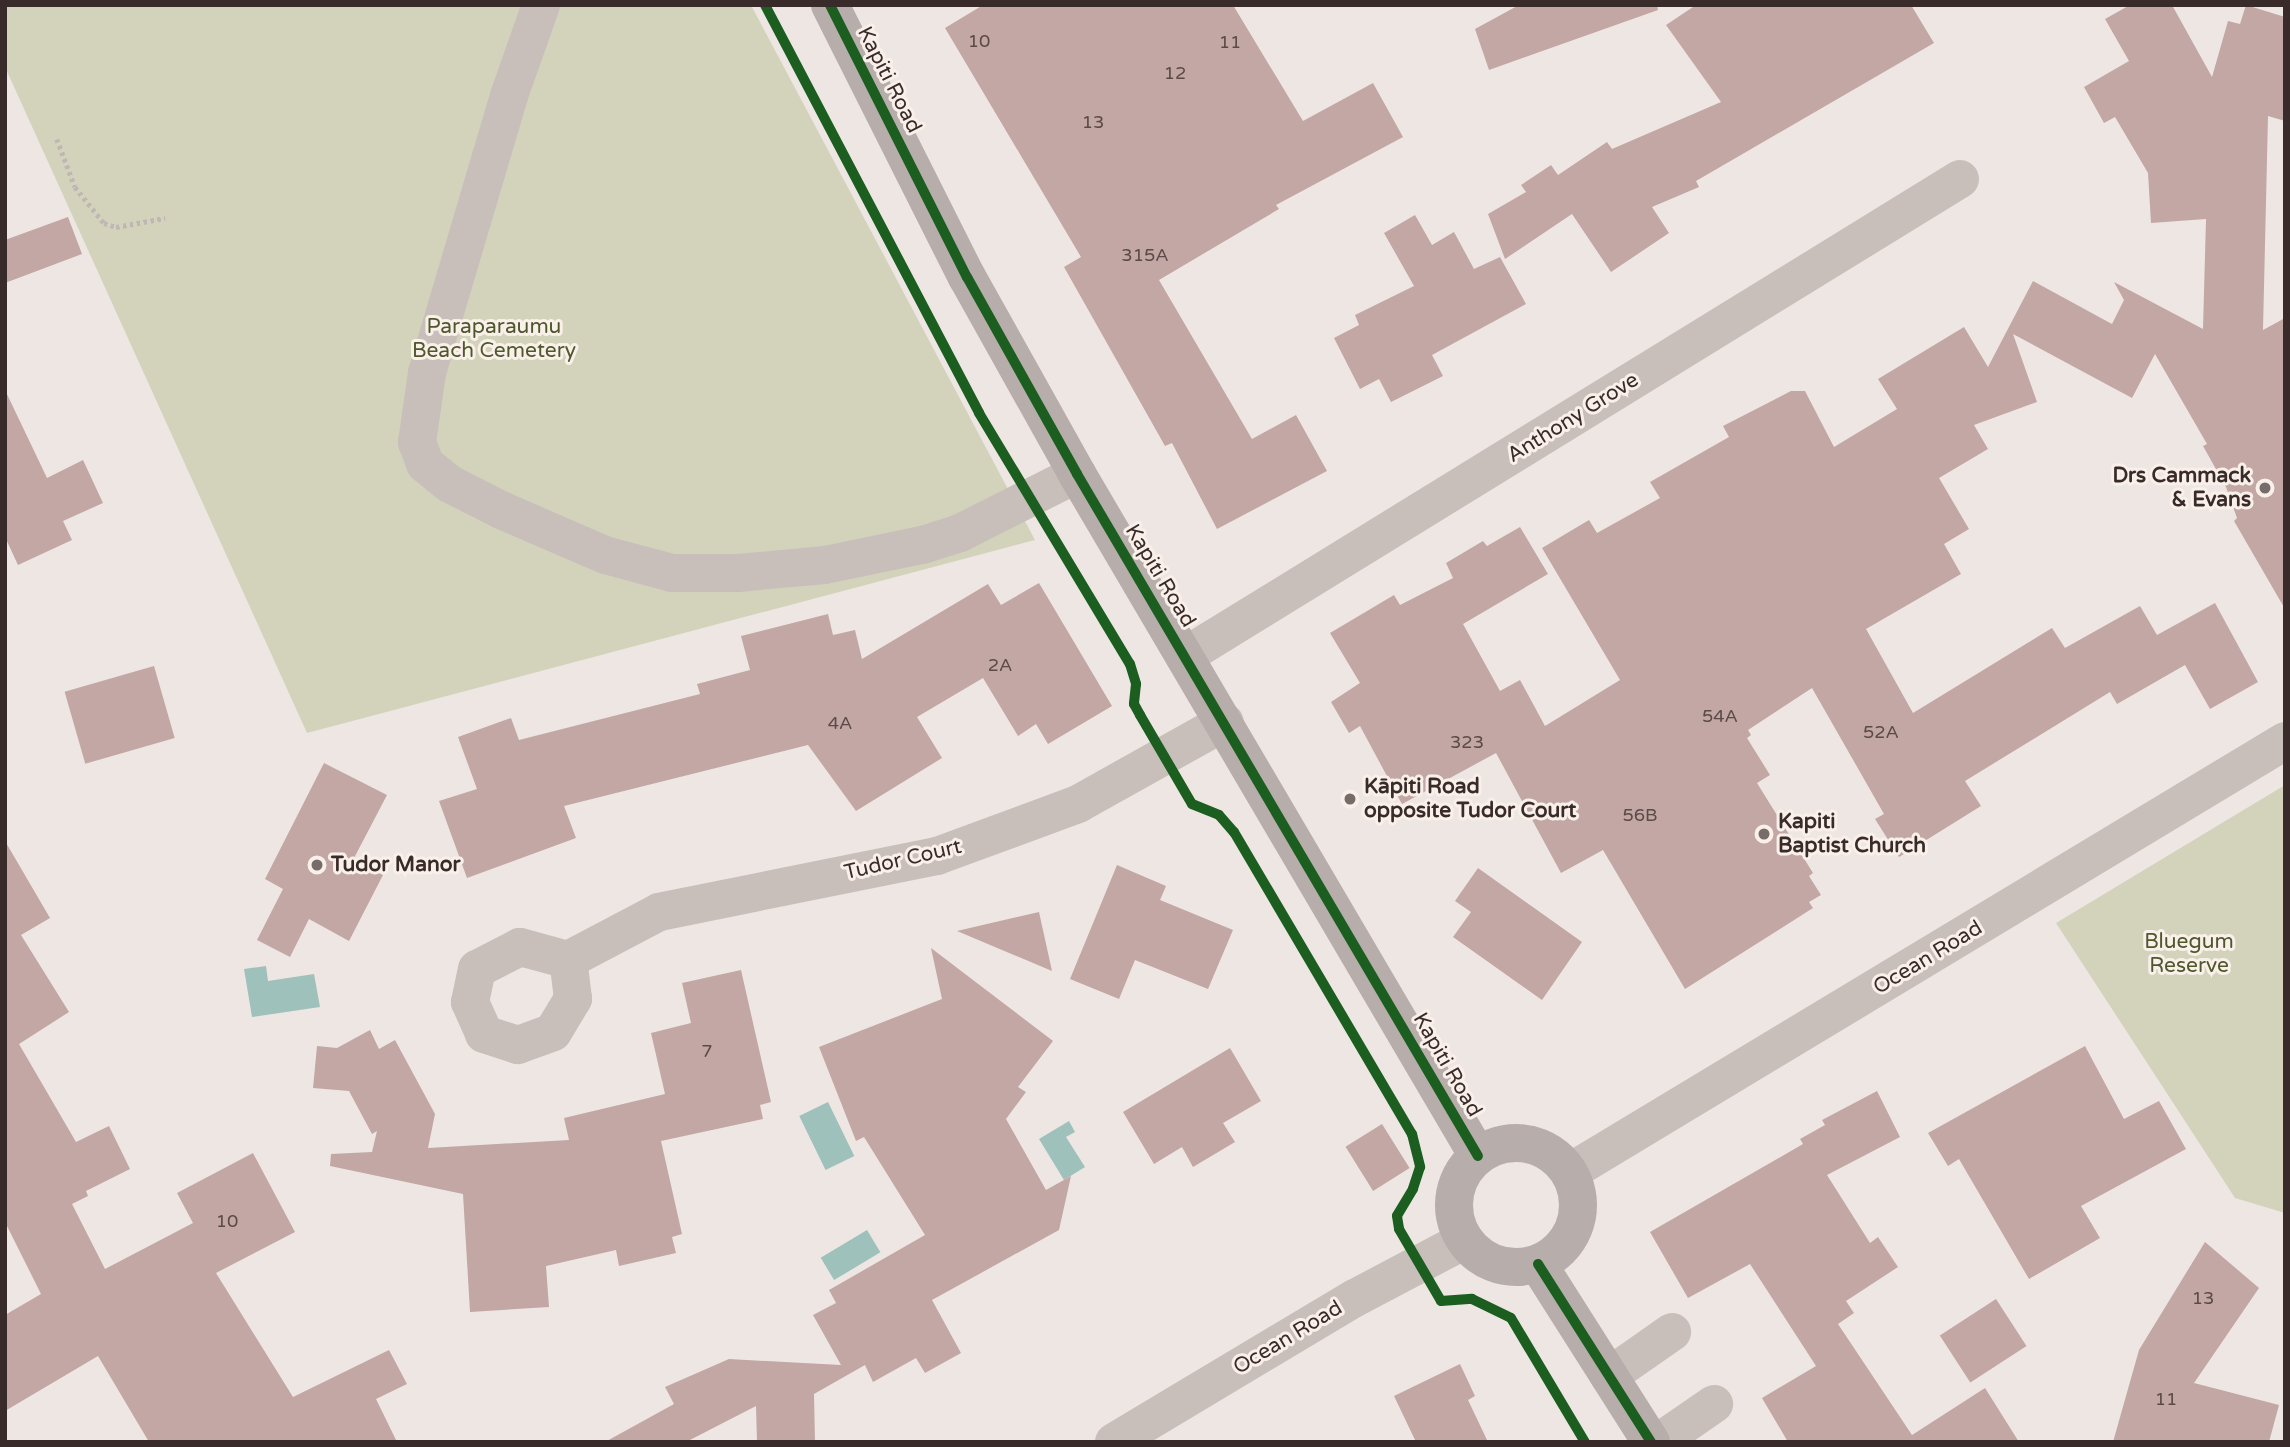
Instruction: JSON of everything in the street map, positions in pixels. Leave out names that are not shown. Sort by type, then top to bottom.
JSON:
[{"type":"main road","name":"Kapiti Road","points":[[830,5],[967,277],[1077,474],[1478,1156]]},
{"type":"main road","points":[[1502,1144],[1527,1144],[1552,1153],[1570,1172],[1578,1192],[1578,1214],[1571,1236],[1538,1264],[1505,1266],[1476,1253],[1465,1240],[1454,1205],[1465,1170],[1478,1156],[1502,1144]]},
{"type":"main road","points":[[1538,1264],[1651,1442]]},
{"type":"street","points":[[541,5],[509,96],[427,373],[417,442],[425,464],[450,484],[501,510],[605,555],[672,573],[738,573],[825,565],[926,544],[960,533],[1077,474]]},
{"type":"street","name":"Anthony Grove","points":[[1185,656],[1960,179]]},
{"type":"street","name":"Tudor Court","points":[[568,960],[659,912],[937,856],[1078,804],[1225,722]]},
{"type":"street","name":"Ocean Road","points":[[1570,1172],[2285,741]]},
{"type":"street","name":"Ocean Road","points":[[1114,1442],[1355,1298],[1465,1240]]},
{"type":"street","points":[[1609,1376],[1672,1332]]},
{"type":"street","points":[[1659,1442],[1714,1404]]},
{"type":"path","points":[[57,139],[75,187],[104,223],[116,226],[165,218]]},
{"type":"green space","name":"Paraparaumu Beach Cemetery","points":[[5,5],[751,5],[1035,540],[307,733],[5,67]]},
{"type":"green space","name":"Bluegum Reserve","points":[[2285,785],[2285,1213],[2235,1198],[2056,923]]},
{"type":"water","points":[[266,966],[268,981],[314,974],[320,1007],[252,1017],[244,969]]},
{"type":"water","points":[[828,1102],[854,1156],[826,1170],[799,1116]]},
{"type":"water","points":[[1069,1121],[1075,1132],[1066,1137],[1085,1167],[1064,1180],[1039,1139]]},
{"type":"water","points":[[867,1230],[880,1252],[834,1280],[821,1258]]},
{"type":"building","points":[[983,5],[1233,5],[1303,121],[1373,83],[1403,137],[1276,205],[1279,209],[1159,280],[1252,439],[1296,415],[1327,471],[1217,529],[1172,443],[1165,446],[1064,267],[1081,257],[945,28]]},
{"type":"building","points":[[1519,5],[1657,5],[1658,10],[1489,70],[1475,29]]},
{"type":"building","points":[[1696,5],[1911,5],[1934,43],[1696,181],[1699,187],[1652,207],[1669,233],[1611,272],[1572,214],[1505,259],[1488,214],[1526,192],[1521,185],[1551,165],[1558,175],[1607,142],[1612,149],[1721,102],[1666,25]]},
{"type":"building","points":[[2130,5],[2172,5],[2212,77],[2228,21],[2240,24],[2246,5],[2285,17],[2285,121],[2268,116],[2263,330],[2285,318],[2285,609],[2234,521],[2237,518],[2226,487],[2203,446],[2207,444],[2155,354],[2132,398],[2013,334],[2037,402],[1974,425],[1988,449],[1939,478],[1969,529],[1944,544],[1961,574],[1866,629],[1913,713],[2052,628],[2065,648],[2140,606],[2157,635],[2215,603],[2258,682],[2210,709],[2185,665],[2117,704],[2110,692],[1965,781],[1981,806],[1899,857],[1875,819],[1884,814],[1812,688],[1748,730],[1751,735],[1747,738],[1770,775],[1757,783],[1813,873],[1809,876],[1821,895],[1809,902],[1813,908],[1685,989],[1603,850],[1561,873],[1496,753],[1402,804],[1360,726],[1349,733],[1331,702],[1360,683],[1330,633],[1394,595],[1400,605],[1453,578],[1446,563],[1483,541],[1487,546],[1520,527],[1548,574],[1463,624],[1500,691],[1520,680],[1545,726],[1620,680],[1542,548],[1589,520],[1597,533],[1660,498],[1650,482],[1729,437],[1723,426],[1791,391],[1805,391],[1834,447],[1897,409],[1878,379],[1964,327],[1988,367],[2033,281],[2112,324],[2124,300],[2114,282],[2203,329],[2206,219],[2151,223],[2148,173],[2115,117],[2104,123],[2084,87],[2129,61],[2105,19]]},
{"type":"building","points":[[1415,215],[1432,245],[1454,232],[1474,269],[1500,257],[1526,304],[1432,355],[1443,376],[1391,402],[1379,379],[1360,389],[1334,338],[1359,325],[1355,315],[1414,286],[1384,233]]},
{"type":"building","points":[[68,217],[82,254],[5,283],[5,240]]},
{"type":"building","points":[[5,390],[47,478],[83,460],[103,503],[63,521],[72,540],[18,565],[5,537]]},
{"type":"building","points":[[1039,583],[1112,706],[1048,744],[1036,724],[1018,736],[983,678],[917,717],[942,758],[856,811],[808,745],[564,806],[576,838],[467,878],[439,801],[477,789],[458,737],[511,718],[519,740],[700,694],[697,684],[750,670],[741,636],[828,614],[833,635],[855,630],[862,659],[988,584],[1001,605]]},
{"type":"building","points":[[154,666],[175,738],[85,764],[65,692]]},
{"type":"building","name":"Tudor Manor","points":[[324,763],[387,795],[353,860],[383,875],[349,941],[309,919],[290,957],[257,940],[283,889],[265,879]]},
{"type":"building","points":[[5,841],[50,918],[21,935],[69,1012],[19,1044],[76,1142],[109,1126],[130,1169],[86,1191],[88,1196],[72,1204],[105,1269],[193,1223],[177,1193],[253,1153],[295,1232],[216,1273],[293,1397],[389,1350],[407,1384],[376,1399],[397,1442],[149,1442],[98,1356],[5,1411],[5,1315],[41,1294],[5,1222]]},
{"type":"building","points":[[1117,865],[1166,886],[1160,900],[1233,930],[1208,989],[1135,960],[1119,999],[1070,979]]},
{"type":"building","points":[[1478,868],[1582,942],[1542,1000],[1453,937],[1471,912],[1455,901]]},
{"type":"building","points":[[1039,912],[1052,971],[957,931]]},
{"type":"building","points":[[931,948],[1053,1041],[1018,1087],[1026,1092],[1006,1119],[1046,1190],[1071,1176],[1059,1230],[932,1300],[961,1353],[925,1373],[916,1358],[873,1382],[865,1365],[814,1394],[815,1442],[757,1442],[756,1406],[686,1442],[605,1442],[674,1404],[665,1387],[729,1359],[841,1365],[813,1315],[836,1303],[829,1290],[925,1235],[864,1137],[856,1141],[819,1047],[942,999]]},
{"type":"building","points":[[741,970],[771,1102],[760,1105],[763,1119],[661,1141],[682,1234],[672,1237],[676,1253],[619,1266],[616,1250],[546,1266],[549,1307],[470,1312],[463,1194],[330,1166],[331,1154],[372,1152],[377,1131],[372,1134],[349,1091],[313,1088],[317,1046],[337,1048],[370,1030],[379,1049],[395,1040],[435,1114],[428,1148],[569,1140],[564,1118],[665,1094],[651,1033],[691,1023],[682,983]]},
{"type":"building","points":[[2085,1046],[2124,1119],[2159,1101],[2186,1149],[2081,1206],[2100,1238],[2029,1279],[1959,1159],[1948,1166],[1928,1133]]},
{"type":"building","points":[[1230,1048],[1261,1101],[1223,1123],[1235,1142],[1193,1167],[1182,1147],[1154,1164],[1123,1112]]},
{"type":"building","points":[[1877,1091],[1900,1137],[1827,1175],[1870,1243],[1878,1237],[1898,1267],[1846,1301],[1854,1313],[1838,1324],[1912,1435],[1985,1388],[2019,1442],[1788,1442],[1762,1398],[1816,1366],[1750,1264],[1688,1298],[1650,1232],[1803,1144],[1800,1139],[1825,1125],[1822,1120]]},
{"type":"building","points":[[1382,1124],[1410,1168],[1373,1191],[1346,1147]]},
{"type":"building","points":[[2205,1242],[2259,1288],[2194,1383],[2279,1405],[2269,1442],[2113,1442],[2139,1350]]},
{"type":"building","points":[[1996,1299],[2026,1346],[1970,1382],[1940,1335]]},
{"type":"building","points":[[1460,1364],[1475,1396],[1468,1400],[1488,1442],[1416,1442],[1394,1396]]},
{"type":"cycle path","points":[[765,5],[979,413],[1130,664],[1136,684],[1134,704],[1140,715],[1192,804],[1219,815],[1234,832],[1412,1134],[1420,1167],[1413,1189],[1397,1216],[1399,1229],[1441,1301],[1472,1299],[1511,1318],[1585,1442]]},
{"type":"cycle path","points":[[830,5],[967,277],[1077,474],[1478,1156]]},
{"type":"cycle path","points":[[1538,1264],[1651,1442]]},
{"type":"place","name":"Drs Cammack & Evans","points":[[2265,488]]},
{"type":"place","name":"Kāpiti Road opposite Tudor Court","points":[[1350,799]]},
{"type":"place","name":"Kapiti Baptist Church","points":[[1764,834]]},
{"type":"place","name":"Tudor Manor","points":[[317,865]]}]
